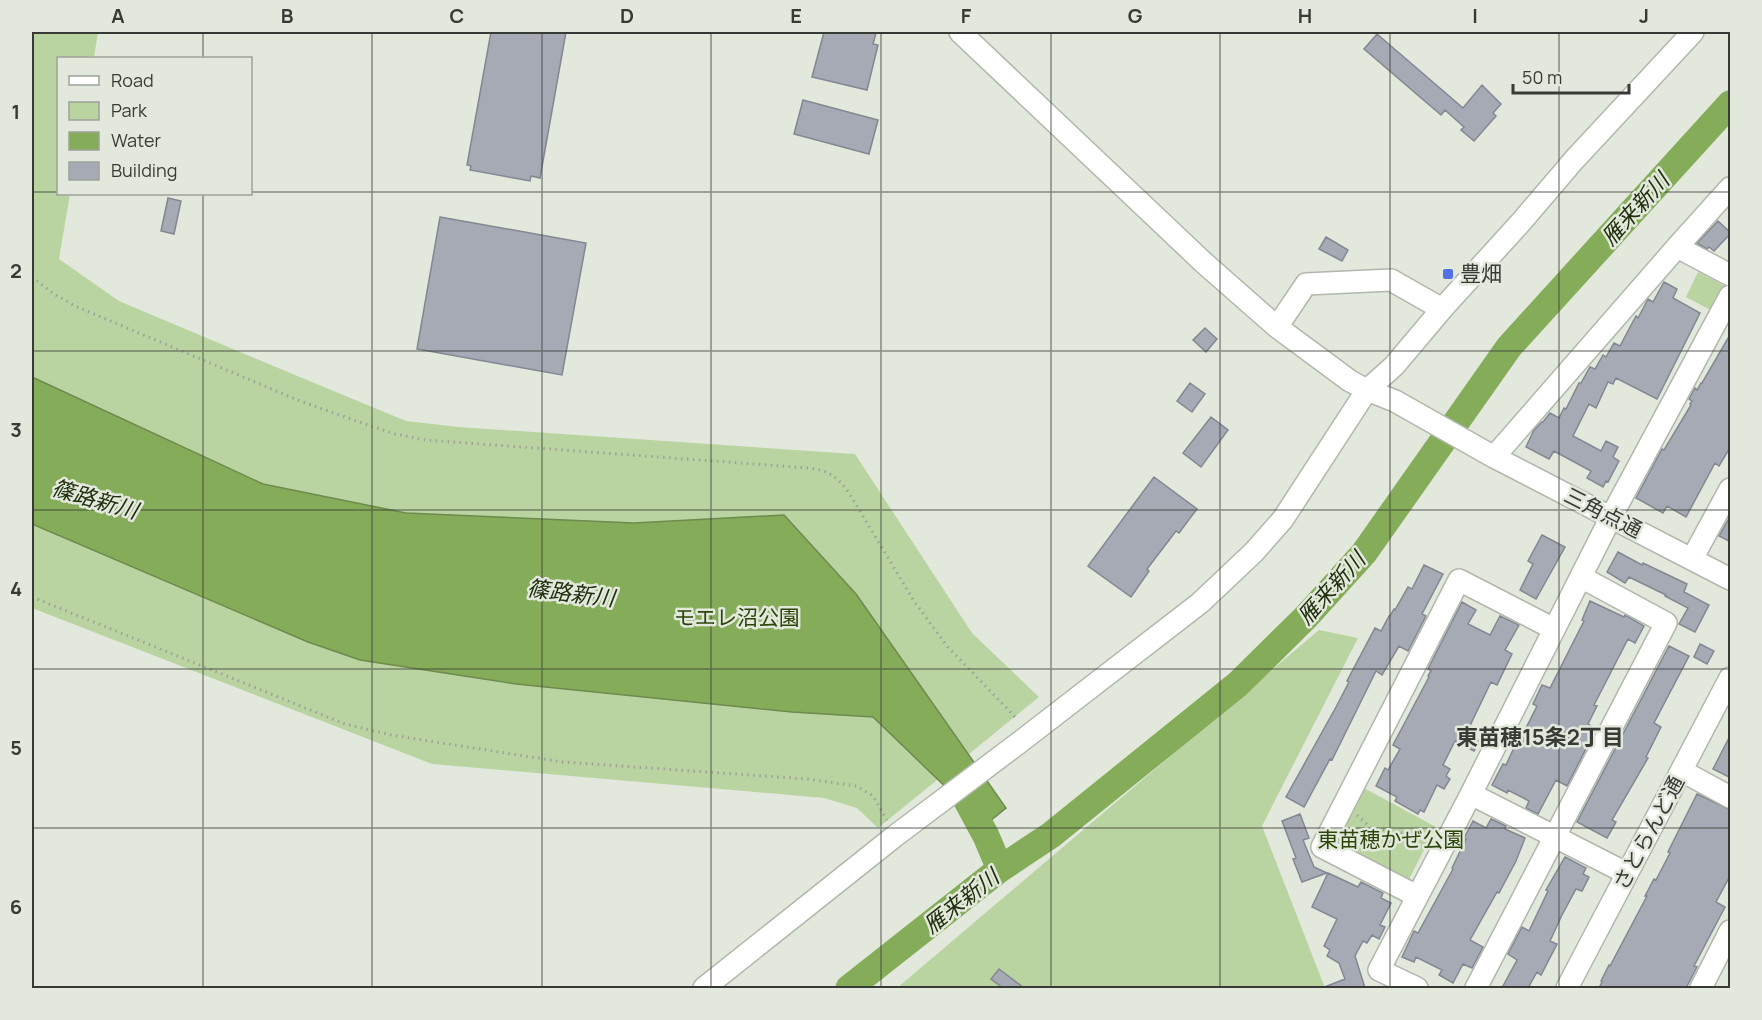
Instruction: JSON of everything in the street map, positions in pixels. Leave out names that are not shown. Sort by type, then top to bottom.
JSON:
[{"type":"street","points":[[960,32],[1203,262],[1277,327],[1350,381],[1367,390]]},
{"type":"street","points":[[704,988],[900,832],[1200,603],[1254,552],[1283,519],[1367,390],[1394,366],[1589,143],[1693,32]]},
{"type":"street","points":[[1485,452],[1731,188]]},
{"type":"street","points":[[1677,247],[1731,275]]},
{"type":"street","points":[[1277,327],[1306,284],[1391,280],[1442,309]]},
{"type":"street","points":[[1417,988],[1379,970],[1611,517],[1731,296]]},
{"type":"street","name":"三角点通","points":[[1367,390],[1395,401],[1485,452],[1731,579]]},
{"type":"street","points":[[1692,559],[1731,489]]},
{"type":"street","points":[[1476,988],[1666,623],[1581,577]]},
{"type":"street","points":[[1417,896],[1322,847],[1459,580],[1554,629]]},
{"type":"street","name":"さとらんど通","points":[[1567,988],[1731,678]]},
{"type":"street","points":[[1682,771],[1731,797]]},
{"type":"street","points":[[1471,794],[1626,873]]},
{"type":"street","points":[[1701,988],[1731,931]]},
{"type":"path","points":[[32,277],[75,306],[300,401],[395,434],[426,440],[808,468],[831,473],[849,493],[914,601],[947,646],[1018,720]]},
{"type":"path","points":[[32,597],[345,724],[391,735],[563,762],[807,778],[857,786],[873,796],[900,832]]},
{"type":"path","points":[[1356,814],[1371,828],[1432,838]]},
{"type":"path","points":[[1360,858],[1371,828]]},
{"type":"green space","name":"モエレ沼公園","points":[[32,32],[98,32],[94,57],[57,57],[57,195],[70,195],[59,259],[119,301],[406,421],[459,427],[855,454],[972,633],[1039,697],[878,828],[857,808],[824,798],[432,764],[32,608]]},
{"type":"green space","points":[[1698,272],[1725,286],[1712,311],[1686,297]]},
{"type":"green space","points":[[1319,630],[1358,638],[1262,826],[1325,988],[897,988]]},
{"type":"green space","name":"東苗穂かぜ公園","points":[[1362,787],[1436,827],[1409,879],[1400,882],[1340,850],[1336,838]]},
{"type":"water","points":[[32,377],[263,484],[406,513],[634,523],[784,515],[856,594],[1006,808],[985,825],[873,717],[792,712],[516,684],[360,660],[308,642],[32,524]]},
{"type":"building","points":[[491,32],[566,32],[540,178],[531,176],[530,181],[470,170],[471,166],[467,165]]},
{"type":"building","points":[[824,32],[876,33],[873,44],[878,45],[867,90],[812,77]]},
{"type":"building","points":[[1377,34],[1463,108],[1482,85],[1501,104],[1493,113],[1496,116],[1474,141],[1461,130],[1464,127],[1445,110],[1441,115],[1364,49]]},
{"type":"building","points":[[803,100],[878,120],[869,154],[794,134]]},
{"type":"building","points":[[168,198],[181,201],[174,234],[161,231]]},
{"type":"building","points":[[440,217],[586,243],[562,375],[417,349]]},
{"type":"building","points":[[1718,221],[1731,233],[1714,251],[1697,243]]},
{"type":"building","points":[[1326,237],[1348,250],[1342,261],[1319,249]]},
{"type":"building","points":[[1664,282],[1677,289],[1673,298],[1700,313],[1657,399],[1616,378],[1613,384],[1608,382],[1596,408],[1589,404],[1573,436],[1601,451],[1606,441],[1618,447],[1613,457],[1619,461],[1608,482],[1606,481],[1603,487],[1587,478],[1591,471],[1554,451],[1549,459],[1526,447],[1534,430],[1550,413],[1559,418],[1590,367],[1595,369],[1603,355],[1606,357],[1614,343],[1620,346],[1636,316],[1638,318],[1648,299],[1653,302]]},
{"type":"building","points":[[1205,328],[1217,339],[1206,352],[1193,340]]},
{"type":"building","points":[[1731,333],[1731,446],[1719,466],[1715,463],[1686,517],[1667,506],[1663,513],[1636,498],[1662,449],[1664,450],[1691,405],[1692,401],[1689,399],[1695,388],[1697,390],[1702,383]]},
{"type":"building","points":[[1190,383],[1205,394],[1192,412],[1177,401]]},
{"type":"building","points":[[1211,417],[1228,430],[1201,467],[1183,453]]},
{"type":"building","points":[[1154,477],[1197,509],[1179,533],[1176,531],[1147,569],[1149,571],[1131,597],[1088,566]]},
{"type":"building","points":[[1731,515],[1731,542],[1719,536]]},
{"type":"building","points":[[1542,535],[1565,547],[1536,599],[1520,590],[1533,564],[1528,561]]},
{"type":"building","points":[[1618,552],[1687,584],[1684,592],[1709,605],[1695,632],[1679,624],[1688,608],[1629,577],[1625,583],[1607,572]]},
{"type":"building","points":[[1424,565],[1443,574],[1422,614],[1426,616],[1408,651],[1399,646],[1382,675],[1376,671],[1332,760],[1330,759],[1304,807],[1286,797],[1336,707],[1375,628],[1381,631],[1408,587],[1412,589]]},
{"type":"building","points":[[1590,601],[1624,617],[1625,615],[1644,626],[1635,643],[1628,639],[1594,705],[1597,706],[1588,724],[1596,729],[1567,786],[1556,780],[1538,814],[1526,808],[1529,801],[1492,785],[1503,764],[1506,765],[1537,706],[1533,704],[1542,685],[1550,688],[1584,621],[1582,620]]},
{"type":"building","points":[[1462,602],[1476,610],[1468,624],[1490,635],[1500,616],[1519,625],[1505,650],[1512,654],[1497,685],[1491,682],[1466,734],[1480,741],[1474,751],[1455,741],[1443,765],[1450,769],[1446,776],[1450,779],[1444,789],[1437,785],[1424,812],[1420,810],[1418,814],[1395,801],[1397,797],[1376,786],[1385,768],[1388,770],[1400,749],[1393,745],[1429,677],[1431,671],[1428,669]]},
{"type":"building","points":[[1700,644],[1714,651],[1707,664],[1694,657]]},
{"type":"building","points":[[1669,646],[1689,656],[1654,723],[1661,727],[1646,757],[1648,758],[1612,820],[1616,822],[1607,838],[1577,822]]},
{"type":"building","points":[[1731,734],[1731,778],[1713,769]]},
{"type":"building","points":[[1697,794],[1731,810],[1731,874],[1716,902],[1725,907],[1694,966],[1697,967],[1686,988],[1599,988],[1647,896],[1645,896],[1670,853],[1668,852]]},
{"type":"building","points":[[1300,814],[1309,838],[1303,840],[1314,867],[1327,873],[1302,882],[1282,821]]},
{"type":"building","points":[[1491,819],[1506,826],[1505,829],[1525,838],[1499,893],[1497,892],[1470,940],[1483,947],[1472,968],[1463,964],[1453,983],[1439,975],[1442,970],[1416,957],[1414,962],[1402,957],[1414,931],[1418,933],[1453,869],[1473,821],[1486,828]]},
{"type":"building","points":[[1565,857],[1586,868],[1583,874],[1589,877],[1582,891],[1576,889],[1562,915],[1550,941],[1557,944],[1541,975],[1537,972],[1528,988],[1502,988],[1517,960],[1508,954],[1522,927],[1529,931],[1548,891],[1546,890]]},
{"type":"building","points":[[1328,873],[1358,887],[1361,882],[1383,893],[1381,898],[1391,903],[1380,925],[1385,927],[1379,939],[1372,935],[1367,943],[1363,941],[1355,956],[1365,988],[1322,988],[1345,979],[1339,963],[1327,956],[1330,950],[1324,946],[1337,919],[1312,907]]},
{"type":"building","points":[[999,969],[1024,988],[1003,988],[991,979]]},
{"type":"waterway","name":"雁来新川","points":[[849,988],[1000,869],[1051,835],[1238,684],[1306,617],[1364,553],[1509,347],[1730,104]]},
{"type":"waterway","name":"篠路新川","points":[[957,782],[986,836],[1000,869]]},
{"type":"place","name":"豊畑","points":[[1448,274]]},
{"type":"district","name":"東苗穂15条2丁目","points":[[1540,737]]}]
